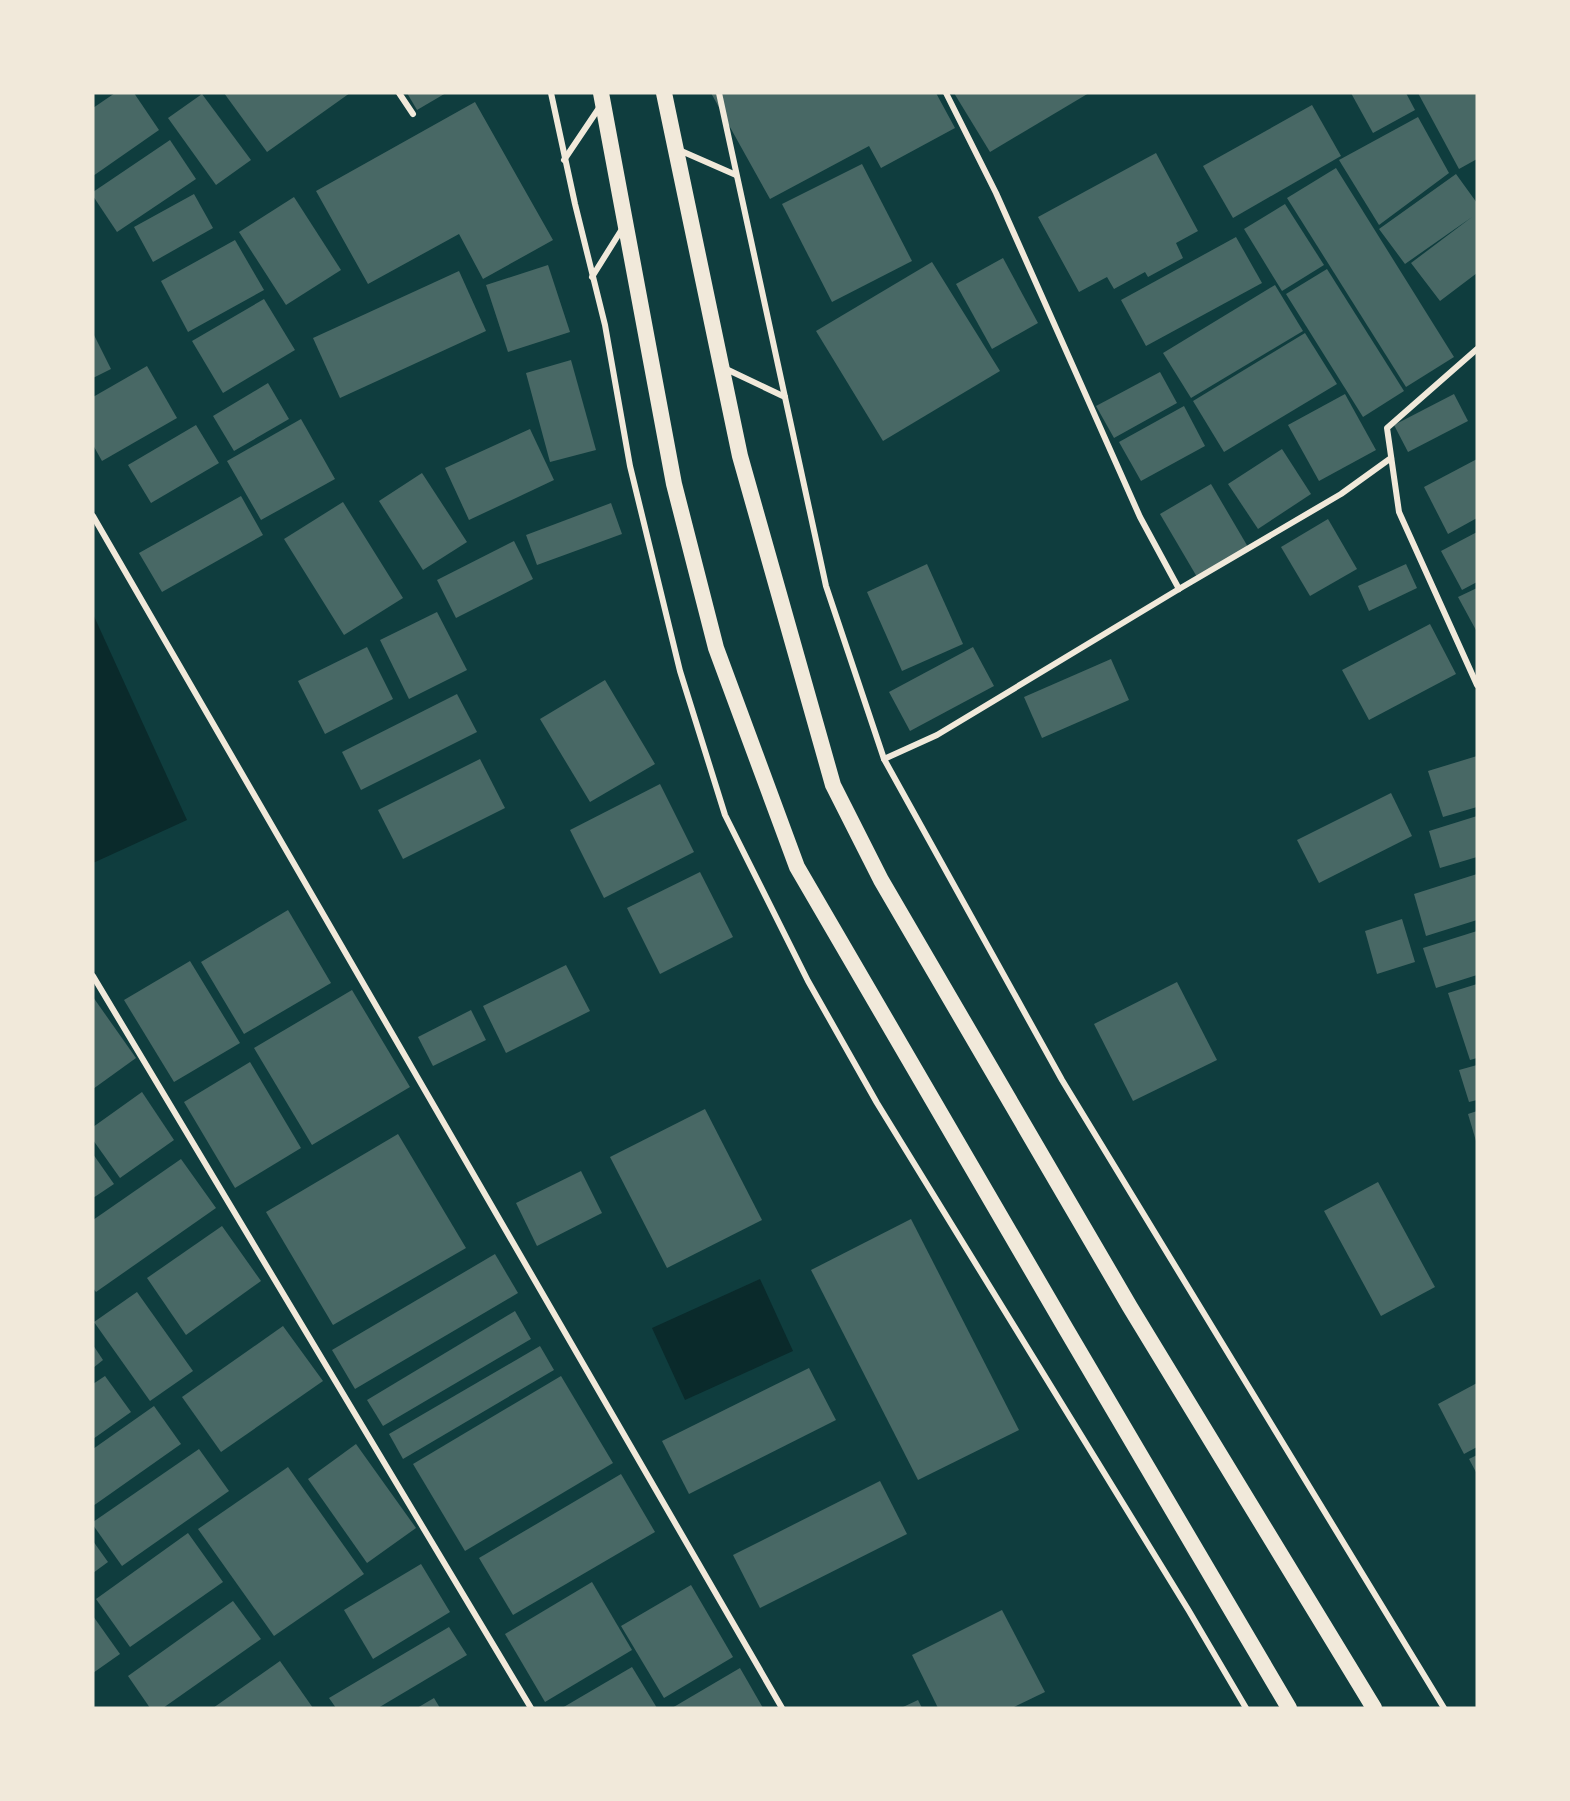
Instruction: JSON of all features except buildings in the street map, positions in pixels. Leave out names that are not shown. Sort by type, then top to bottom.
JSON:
[{"type":"highway","points":[[664,93],[740,456],[833,785],[881,880],[1130,1307],[1374,1708]]},
{"type":"highway","points":[[601,98],[674,484],[716,648],[797,867],[1065,1329],[1289,1708]]},
{"type":"street","points":[[399,93],[413,114]]},
{"type":"street","points":[[551,93],[564,159],[604,325],[630,466],[680,671],[725,815],[808,981],[877,1103],[1189,1611],[1246,1708]]},
{"type":"street","points":[[719,93],[826,586],[884,759],[1062,1080],[1444,1708]]},
{"type":"street","points":[[946,93],[996,193],[1140,517],[1179,589]]},
{"type":"street","points":[[564,159],[601,98]]},
{"type":"street","points":[[675,149],[736,175]]},
{"type":"street","points":[[592,277],[625,225]]},
{"type":"street","points":[[1477,349],[1387,428],[1399,512],[1477,685]]},
{"type":"street","points":[[721,367],[785,398]]},
{"type":"street","points":[[884,759],[937,735],[1341,494],[1391,458]]},
{"type":"street","points":[[93,516],[782,1708]]},
{"type":"street","points":[[93,976],[531,1708]]},
{"type":"water","points":[[93,614],[187,820],[93,863]]},
{"type":"water","points":[[760,1279],[793,1351],[685,1400],[652,1328]]}]
